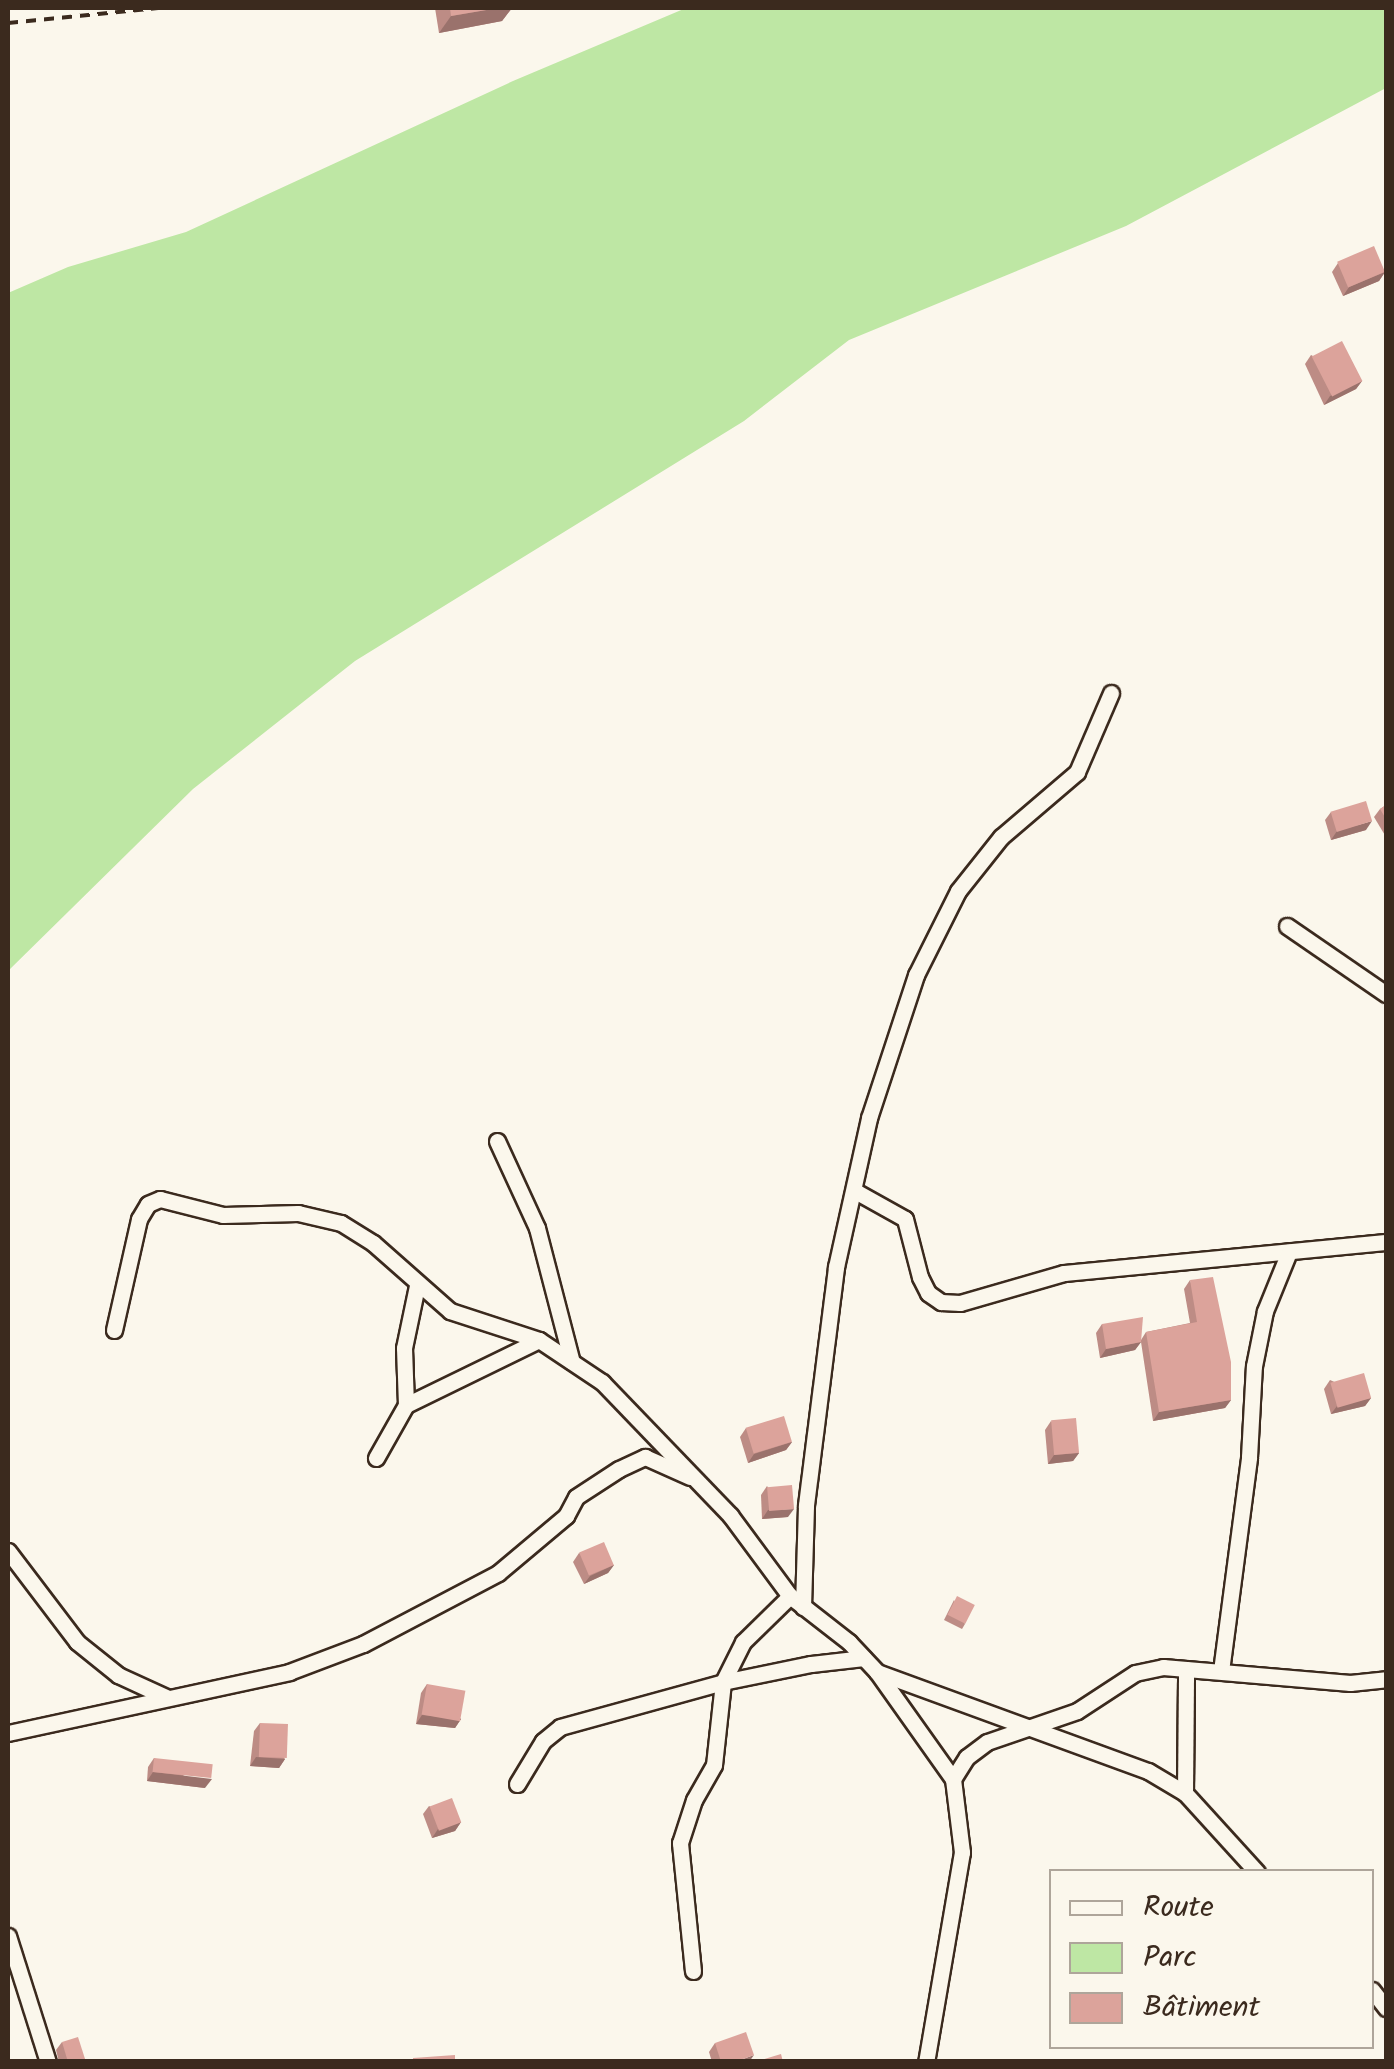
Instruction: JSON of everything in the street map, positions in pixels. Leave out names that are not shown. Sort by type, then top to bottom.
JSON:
[{"type":"street","points":[[797,1602],[833,1287],[869,1118],[916,975],[958,891],[1001,838],[1077,772],[1111,693]]},
{"type":"street","points":[[1287,926],[1386,994]]},
{"type":"street","points":[[497,1141],[537,1228],[572,1362]]},
{"type":"street","points":[[855,1191],[905,1220],[920,1278],[928,1293],[942,1302],[960,1303],[1064,1273],[1386,1242]]},
{"type":"street","points":[[114,1330],[139,1218],[148,1204],[160,1200],[223,1215],[298,1213],[340,1224],[373,1243],[417,1286],[450,1310],[539,1340],[602,1382],[730,1515],[797,1602],[877,1672],[952,1780],[962,1852],[926,2062]]},
{"type":"street","points":[[1221,1670],[1249,1457],[1254,1366],[1265,1310],[1290,1252]]},
{"type":"street","points":[[376,1458],[406,1404],[404,1348],[417,1286]]},
{"type":"street","points":[[406,1404],[539,1340]]},
{"type":"street","points":[[645,1457],[647,1427]]},
{"type":"street","points":[[645,1457],[694,1479]]},
{"type":"street","points":[[8,1733],[289,1672],[412,1620],[498,1573],[566,1516],[576,1496],[645,1457]]},
{"type":"street","points":[[8,1550],[77,1642],[118,1675],[166,1696]]},
{"type":"street","points":[[693,1970],[680,1844],[694,1800],[714,1766],[723,1682],[751,1632],[797,1602]]},
{"type":"street","points":[[517,1784],[543,1741],[560,1726],[723,1682],[864,1658]]},
{"type":"street","points":[[952,1780],[967,1757],[987,1742],[1078,1711],[1135,1674],[1164,1667],[1350,1683],[1386,1679]]},
{"type":"street","points":[[1184,1793],[1186,1670]]},
{"type":"street","points":[[877,1672],[1148,1770],[1184,1793],[1254,1869]]},
{"type":"street","points":[[8,1936],[48,2062]]},
{"type":"path","points":[[8,23],[158,8]]},
{"type":"green space","points":[[686,8],[1386,8],[1386,88],[1126,226],[849,340],[744,421],[355,661],[193,789],[8,971],[8,293],[68,267],[186,232],[513,81]]},
{"type":"building","points":[[450,8],[498,8],[451,16]]},
{"type":"building","points":[[1374,246],[1385,272],[1348,287],[1337,262]]},
{"type":"building","points":[[1342,341],[1362,381],[1332,397],[1312,356]]},
{"type":"building","points":[[1366,801],[1372,821],[1337,832],[1331,812]]},
{"type":"building","points":[[1213,1277],[1231,1362],[1231,1400],[1159,1412],[1146,1332],[1197,1322],[1190,1280]]},
{"type":"building","points":[[1143,1317],[1141,1342],[1106,1349],[1102,1324]]},
{"type":"building","points":[[1364,1373],[1371,1398],[1338,1408],[1330,1383]]},
{"type":"building","points":[[784,1416],[792,1442],[754,1454],[746,1428]]},
{"type":"building","points":[[1076,1418],[1079,1453],[1054,1455],[1051,1420]]},
{"type":"building","points":[[792,1485],[794,1509],[769,1511],[767,1487]]},
{"type":"building","points":[[604,1542],[614,1565],[589,1576],[579,1553]]},
{"type":"building","points":[[957,1596],[975,1605],[965,1624],[947,1615]]},
{"type":"building","points":[[427,1684],[465,1691],[460,1721],[422,1715]]},
{"type":"building","points":[[260,1723],[288,1724],[287,1758],[259,1757]]},
{"type":"building","points":[[154,1758],[213,1764],[211,1778],[153,1772]]},
{"type":"building","points":[[452,1798],[461,1822],[439,1831],[430,1807]]},
{"type":"building","points":[[746,2032],[754,2055],[721,2062],[715,2043]]},
{"type":"building","points":[[78,2037],[86,2062],[68,2062],[62,2042]]},
{"type":"building","points":[[781,2054],[783,2062],[758,2061]]},
{"type":"building","points":[[455,2055],[455,2062],[413,2062],[413,2058]]}]
